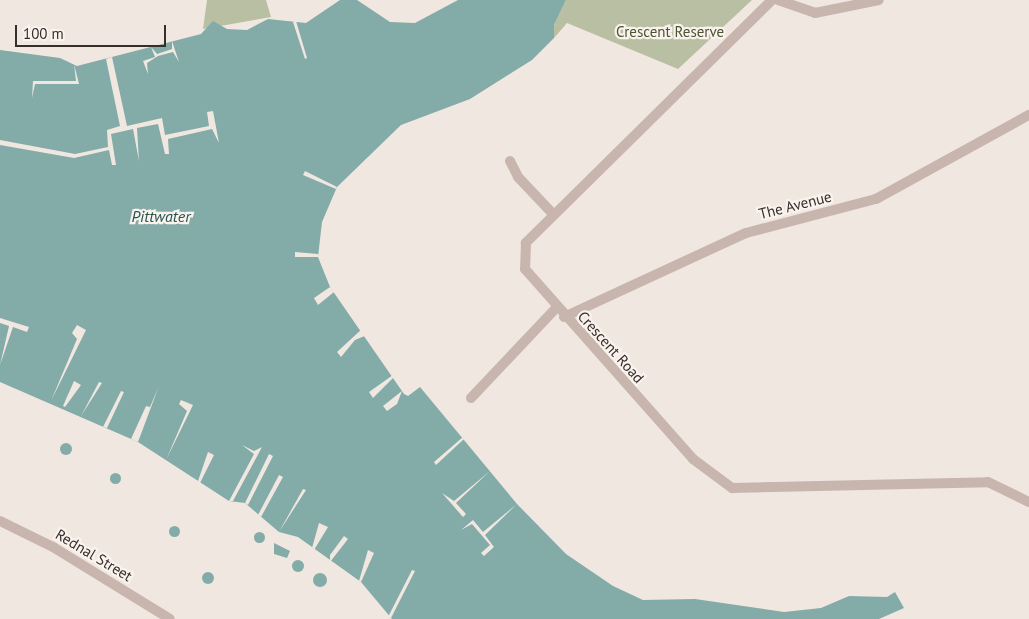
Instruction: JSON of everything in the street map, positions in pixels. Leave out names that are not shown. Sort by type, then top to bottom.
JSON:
[{"type":"street","name":"Crescent Road","points":[[772,0],[526,243],[523,260],[531,280],[693,459],[732,488],[988,482],[1029,502]]},
{"type":"street","points":[[778,0],[815,13],[878,0]]},
{"type":"street","name":"The Avenue","points":[[564,316],[746,233],[876,199],[1029,116]]},
{"type":"street","points":[[510,161],[518,177],[554,214]]},
{"type":"street","points":[[471,398],[556,308]]},
{"type":"street","name":"Rednal Street","points":[[0,521],[53,547],[170,619]]},
{"type":"green space","points":[[207,0],[266,0],[271,17],[203,29]]},
{"type":"green space","name":"Crescent Reserve","points":[[566,0],[752,0],[678,69],[567,23],[554,38],[554,25]]},
{"type":"water","name":"Pittwater","points":[[340,0],[357,0],[390,22],[415,23],[458,0],[566,0],[554,25],[554,38],[532,60],[470,99],[401,125],[337,187],[322,222],[318,257],[330,287],[404,394],[408,396],[420,387],[517,504],[566,554],[613,586],[643,600],[695,599],[784,612],[821,608],[849,596],[887,597],[895,592],[904,608],[879,619],[392,619],[361,582],[298,537],[279,532],[245,503],[229,501],[138,442],[0,382],[0,50],[60,58],[77,66],[201,34],[213,21],[227,29],[247,30],[268,19],[306,23]]},
{"type":"water","points":[[66,443],[72,449],[66,455],[60,449]]},
{"type":"water","points":[[113,473],[117,473],[120,478],[119,482],[113,483],[110,480],[110,476]]},
{"type":"water","points":[[174,525],[180,531],[174,537],[168,531]]},
{"type":"water","points":[[259,531],[265,537],[259,543],[253,537]]},
{"type":"water","points":[[274,543],[290,551],[287,558],[274,554]]},
{"type":"water","points":[[298,560],[304,566],[298,572],[292,566]]},
{"type":"water","points":[[206,572],[210,572],[214,578],[210,584],[206,584],[202,580],[202,576]]},
{"type":"water","points":[[320,573],[325,575],[327,580],[325,585],[320,587],[315,585],[313,580],[315,575]]},
{"type":"pier","points":[[296,21],[307,58],[305,59],[293,22]]},
{"type":"pier","points":[[172,41],[179,62],[173,52],[158,56],[147,63],[148,74],[143,61],[155,57],[151,47],[157,54],[172,49]]},
{"type":"pier","points":[[112,57],[127,126],[162,118],[165,135],[209,126],[207,112],[213,111],[219,143],[212,129],[168,139],[169,154],[165,154],[158,124],[137,128],[139,161],[133,129],[111,134],[116,165],[112,165],[109,150],[74,158],[0,145],[0,140],[75,154],[108,147],[107,130],[120,126],[106,59]]},
{"type":"pier","points":[[74,64],[79,84],[35,84],[32,98],[33,81],[76,81]]},
{"type":"pier","points":[[305,171],[337,187],[336,189],[303,175]]},
{"type":"pier","points":[[295,252],[318,254],[318,257],[295,257]]},
{"type":"pier","points":[[330,287],[334,292],[318,305],[314,298]]},
{"type":"pier","points":[[0,318],[29,327],[27,332],[13,327],[0,365],[9,326],[0,323]]},
{"type":"pier","points":[[77,325],[86,330],[51,401],[77,339],[72,333]]},
{"type":"pier","points":[[363,328],[367,335],[355,340],[341,357],[337,352]]},
{"type":"pier","points":[[393,375],[394,377],[373,398],[369,392]]},
{"type":"pier","points":[[74,381],[81,385],[65,407],[63,406]]},
{"type":"pier","points":[[99,382],[102,383],[81,416]]},
{"type":"pier","points":[[159,386],[138,442],[131,439],[146,406],[150,407]]},
{"type":"pier","points":[[121,391],[124,392],[107,428],[103,427]]},
{"type":"pier","points":[[402,391],[397,404],[387,411],[383,406]]},
{"type":"pier","points":[[181,400],[193,405],[166,460],[187,411],[179,404]]},
{"type":"pier","points":[[463,437],[464,439],[436,465],[434,462]]},
{"type":"pier","points":[[242,445],[254,451],[262,447],[233,501],[229,501],[254,454]]},
{"type":"pier","points":[[208,452],[214,455],[200,483],[198,481]]},
{"type":"pier","points":[[269,454],[273,456],[248,505],[245,503]]},
{"type":"pier","points":[[490,471],[456,503],[466,514],[463,517],[442,493],[454,501]]},
{"type":"pier","points":[[279,475],[283,477],[261,517],[258,515]]},
{"type":"pier","points":[[303,489],[306,490],[279,532]]},
{"type":"pier","points":[[517,504],[485,535],[494,547],[484,556],[481,553],[490,545],[472,524],[461,530],[473,520],[483,532]]},
{"type":"pier","points":[[319,523],[328,527],[314,550],[312,548]]},
{"type":"pier","points":[[344,536],[348,539],[330,562],[330,555]]},
{"type":"pier","points":[[368,550],[374,553],[361,582],[359,581]]},
{"type":"pier","points":[[412,570],[415,571],[391,618],[388,617]]}]
